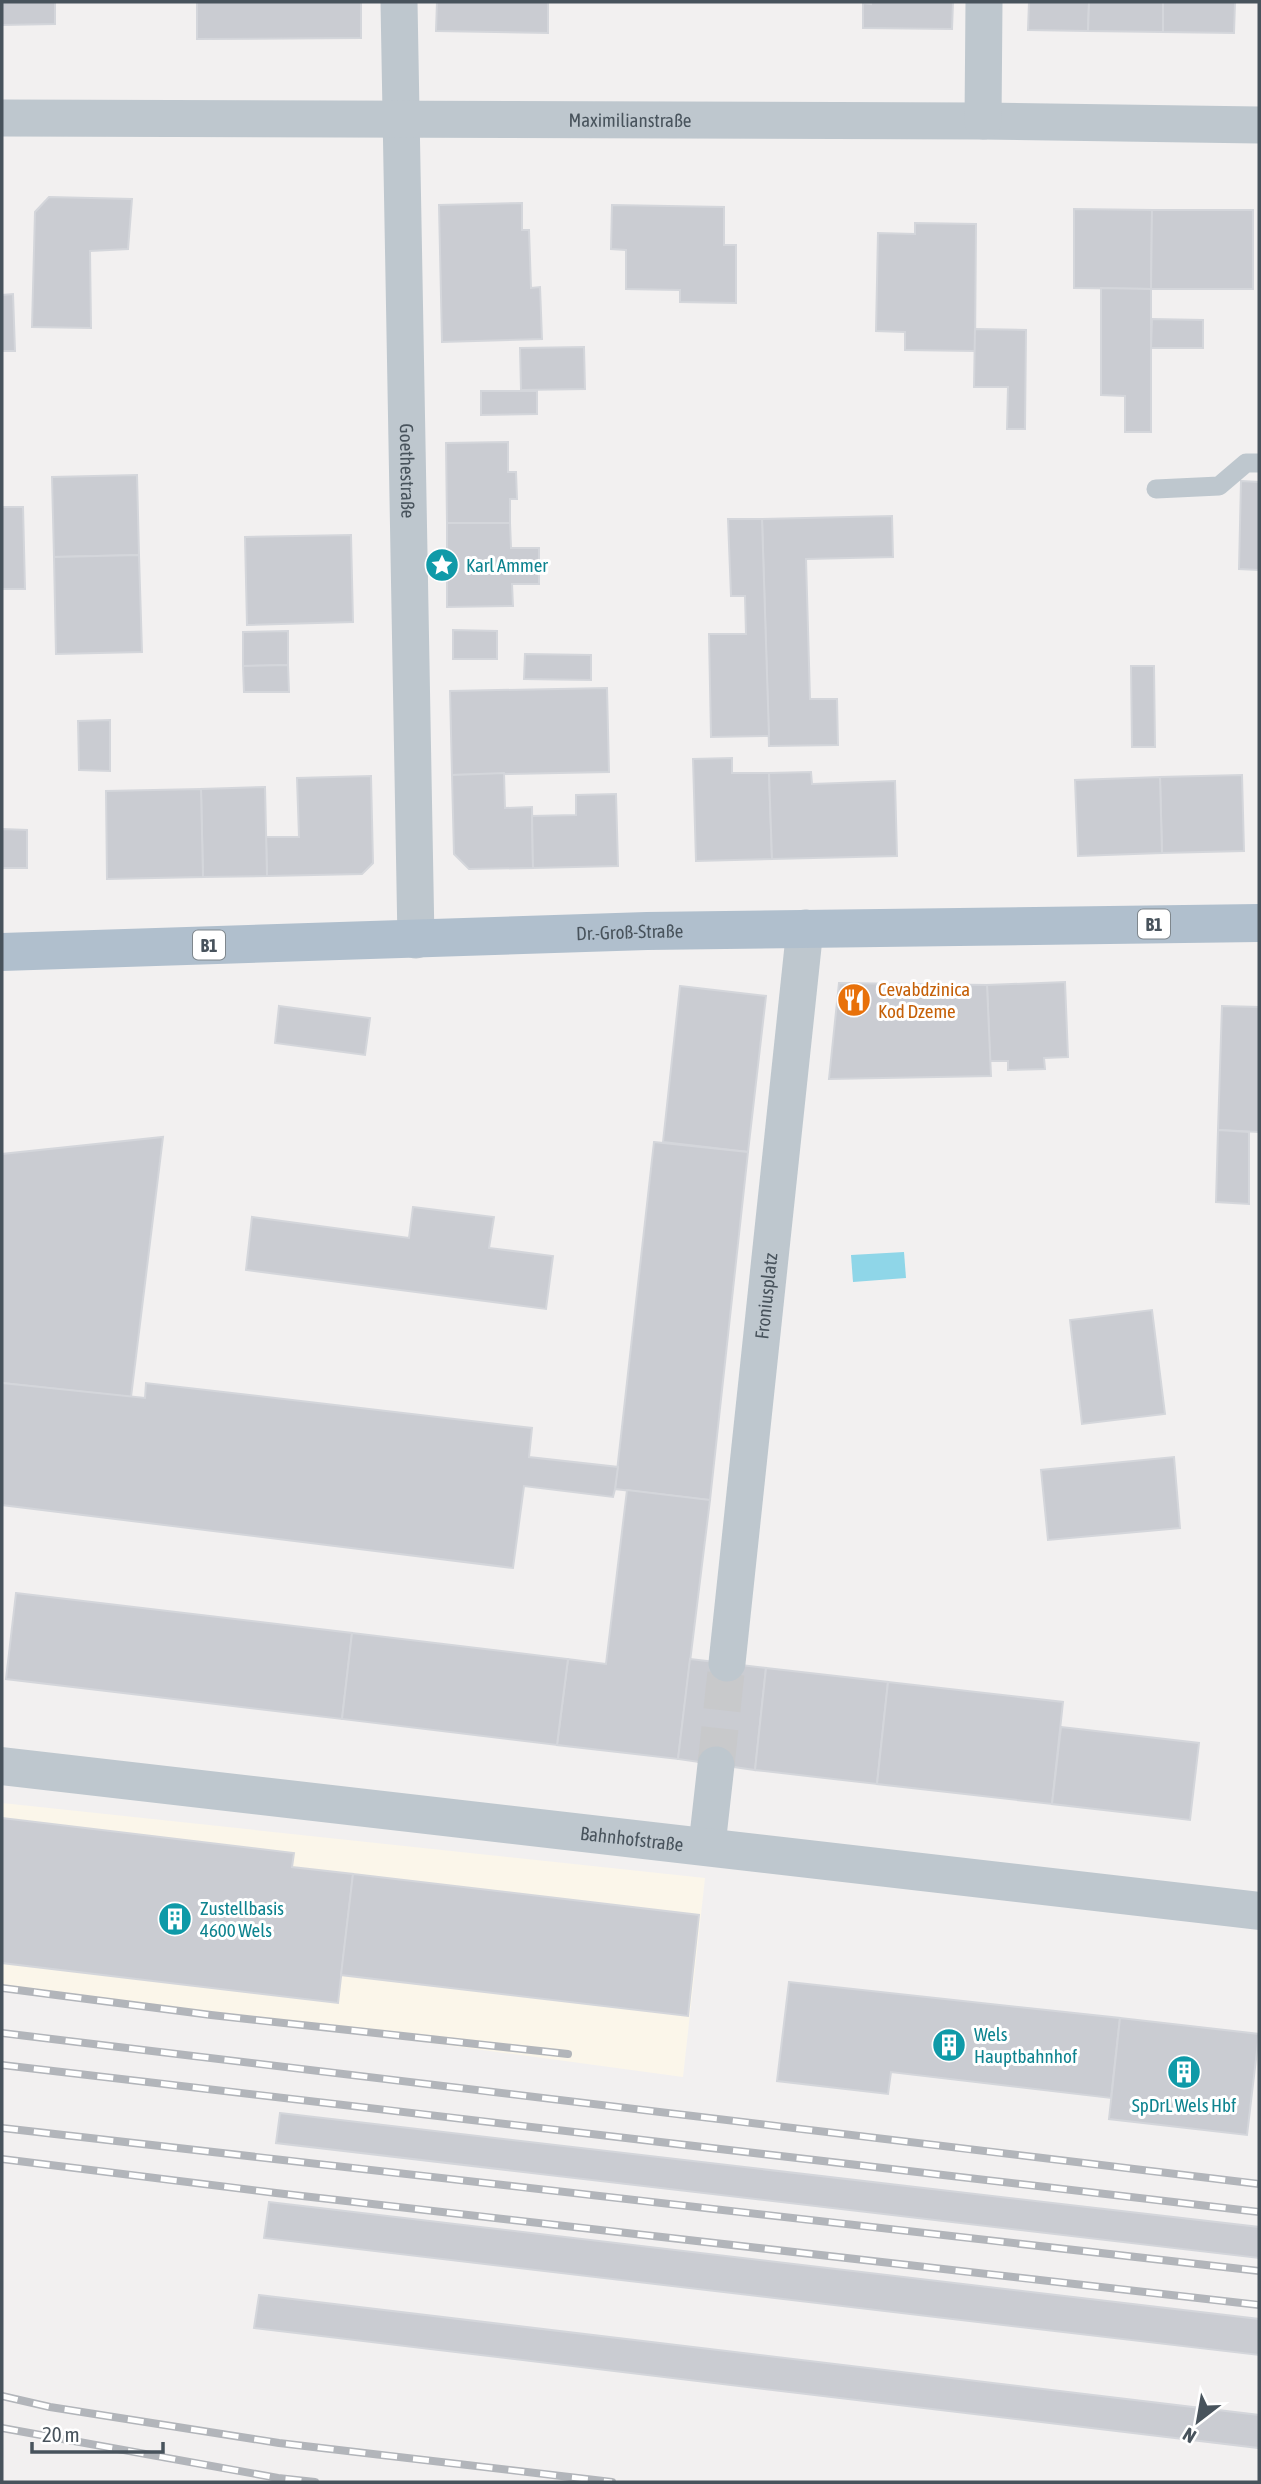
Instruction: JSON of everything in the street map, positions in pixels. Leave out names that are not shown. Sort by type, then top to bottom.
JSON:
[{"type":"main road","name":"Dr.-Groß-Straße","points":[[2,952],[647,931],[1259,923]]},
{"type":"street","name":"Goethestraße","points":[[400,2],[416,940]]},
{"type":"street","points":[[983,121],[984,2]]},
{"type":"street","name":"Maximilianstraße","points":[[2,118],[983,121],[1259,125]]},
{"type":"street","name":"Froniusplatz","points":[[727,1663],[805,928]]},
{"type":"street","points":[[707,1845],[716,1765]]},
{"type":"street","name":"Bahnhofstraße","points":[[2,1766],[707,1845],[1259,1911]]},
{"type":"lane","points":[[1156,489],[1219,486],[1246,463],[1259,463]]},
{"type":"shaded area","points":[[2,1803],[705,1878],[683,2077],[2,1985]]},
{"type":"water","points":[[904,1252],[906,1278],[853,1282],[851,1255]]},
{"type":"building","points":[[2,2],[55,2],[55,24],[2,25]]},
{"type":"building","points":[[197,2],[361,2],[361,38],[197,39]]},
{"type":"building","points":[[437,2],[548,2],[548,33],[436,31]]},
{"type":"building","points":[[953,2],[952,29],[863,28],[863,3]]},
{"type":"building","points":[[1029,2],[1089,2],[1088,31],[1028,30]]},
{"type":"building","points":[[1089,2],[1163,2],[1163,32],[1088,31]]},
{"type":"building","points":[[1163,2],[1235,2],[1234,33],[1163,32]]},
{"type":"building","points":[[49,197],[132,199],[128,249],[90,251],[91,328],[32,327],[35,212]]},
{"type":"building","points":[[522,203],[522,230],[529,230],[531,288],[540,287],[542,339],[442,342],[439,205]]},
{"type":"building","points":[[612,205],[724,207],[724,245],[736,245],[736,303],[680,302],[680,290],[626,289],[626,250],[611,249]]},
{"type":"building","points":[[1074,209],[1152,210],[1151,289],[1074,288]]},
{"type":"building","points":[[1152,210],[1253,210],[1253,289],[1151,289]]},
{"type":"building","points":[[915,223],[976,224],[975,351],[905,350],[905,332],[876,331],[878,233],[915,234]]},
{"type":"building","points":[[1101,288],[1151,289],[1151,432],[1125,432],[1125,396],[1101,395]]},
{"type":"building","points":[[13,294],[15,351],[2,351],[2,295]]},
{"type":"building","points":[[1152,319],[1203,320],[1203,348],[1151,348]]},
{"type":"building","points":[[975,329],[1026,330],[1025,429],[1007,429],[1008,387],[974,387]]},
{"type":"building","points":[[584,347],[585,389],[521,390],[520,348]]},
{"type":"building","points":[[481,391],[537,391],[537,414],[481,415]]},
{"type":"building","points":[[508,442],[508,472],[516,472],[517,499],[510,499],[510,523],[447,523],[446,443]]},
{"type":"building","points":[[137,475],[139,555],[54,557],[52,477]]},
{"type":"building","points":[[1241,481],[1259,482],[1259,570],[1239,569]]},
{"type":"building","points":[[2,507],[23,507],[25,589],[2,589]]},
{"type":"building","points":[[892,516],[893,557],[806,559],[810,699],[837,699],[838,745],[769,746],[762,519]]},
{"type":"building","points":[[728,519],[762,519],[769,736],[711,737],[709,634],[746,634],[745,596],[731,596]]},
{"type":"building","points":[[447,523],[510,523],[511,548],[539,548],[539,584],[512,584],[513,606],[447,607]]},
{"type":"building","points":[[351,535],[353,622],[247,625],[245,537]]},
{"type":"building","points":[[139,555],[142,652],[56,654],[54,557]]},
{"type":"building","points":[[453,630],[497,631],[497,659],[453,659]]},
{"type":"building","points":[[288,631],[288,665],[243,666],[243,632]]},
{"type":"building","points":[[525,654],[591,655],[591,680],[524,679]]},
{"type":"building","points":[[288,665],[289,692],[244,692],[243,666]]},
{"type":"building","points":[[1131,666],[1154,666],[1155,747],[1132,747]]},
{"type":"building","points":[[607,688],[609,772],[452,775],[450,691]]},
{"type":"building","points":[[110,720],[110,771],[79,770],[78,721]]},
{"type":"building","points":[[732,758],[732,773],[769,773],[772,859],[696,861],[693,759]]},
{"type":"building","points":[[811,772],[812,784],[895,781],[897,856],[772,859],[769,773]]},
{"type":"building","points":[[504,773],[505,808],[532,807],[533,868],[469,869],[454,854],[452,775]]},
{"type":"building","points":[[1242,775],[1244,851],[1162,853],[1160,777]]},
{"type":"building","points":[[371,776],[373,863],[362,874],[267,876],[266,837],[299,837],[297,778]]},
{"type":"building","points":[[1160,777],[1162,853],[1078,856],[1075,780]]},
{"type":"building","points":[[265,787],[267,876],[203,877],[201,789]]},
{"type":"building","points":[[201,789],[203,877],[107,879],[106,791]]},
{"type":"building","points":[[616,794],[618,866],[533,868],[532,816],[576,815],[576,795]]},
{"type":"building","points":[[2,829],[27,830],[27,868],[2,868]]},
{"type":"building","points":[[1065,982],[1068,1057],[1044,1058],[1045,1069],[1008,1070],[1008,1061],[990,1061],[987,985]]},
{"type":"building","points":[[839,983],[987,985],[991,1076],[829,1079]]},
{"type":"building","points":[[680,986],[766,996],[748,1152],[663,1142]]},
{"type":"building","points":[[279,1006],[370,1018],[365,1055],[275,1043]]},
{"type":"building","points":[[1222,1006],[1259,1007],[1259,1132],[1218,1130]]},
{"type":"building","points":[[1218,1130],[1249,1132],[1249,1204],[1216,1202]]},
{"type":"building","points":[[163,1137],[131,1397],[2,1383],[2,1154]]},
{"type":"building","points":[[654,1142],[748,1152],[710,1500],[615,1489]]},
{"type":"building","points":[[413,1207],[494,1217],[489,1248],[553,1256],[546,1309],[246,1270],[252,1217],[409,1238]]},
{"type":"building","points":[[1152,1310],[1165,1414],[1082,1424],[1070,1320]]},
{"type":"building","points":[[2,1383],[145,1398],[146,1383],[532,1428],[529,1457],[618,1467],[615,1489],[613,1497],[524,1486],[513,1568],[2,1505]]},
{"type":"building","points":[[1174,1457],[1180,1528],[1048,1540],[1041,1470]]},
{"type":"building","points":[[627,1490],[710,1500],[678,1759],[557,1745],[568,1659],[606,1664]]},
{"type":"building","points":[[16,1593],[352,1633],[342,1719],[6,1679]]},
{"type":"building","points":[[352,1633],[568,1659],[557,1745],[342,1719]]},
{"type":"building","points":[[690,1659],[766,1668],[755,1770],[678,1759]]},
{"type":"building","points":[[766,1668],[888,1682],[877,1784],[755,1770]]},
{"type":"building","points":[[888,1682],[1063,1702],[1052,1804],[877,1784]]},
{"type":"building","points":[[1061,1727],[1199,1743],[1190,1820],[1052,1804]]},
{"type":"building","name":"Zustellbasis 4600 Wels","points":[[2,1818],[294,1853],[292,1867],[353,1874],[338,2003],[2,1963]]},
{"type":"building","points":[[353,1874],[699,1915],[688,2016],[341,1975]]},
{"type":"building","name":"Wels Hauptbahnhof","points":[[789,1982],[1120,2018],[1111,2098],[891,2072],[888,2094],[777,2081]]},
{"type":"building","name":"SpDrL Wels Hbf","points":[[1120,2018],[1259,2034],[1247,2135],[1109,2119]]},
{"type":"building","points":[[280,2113],[1259,2227],[1259,2258],[276,2143]]},
{"type":"building","points":[[269,2202],[1259,2319],[1259,2355],[264,2238]]},
{"type":"building","points":[[259,2295],[1259,2415],[1259,2448],[254,2328]]},
{"type":"tunnel","points":[[716,1765],[727,1663]]},
{"type":"railway","points":[[2,1988],[211,2015],[568,2054]]},
{"type":"railway","points":[[2,2033],[1259,2184]]},
{"type":"railway","points":[[2,2065],[1259,2212]]},
{"type":"railway","points":[[2,2128],[1259,2271]]},
{"type":"railway","points":[[2,2159],[276,2193],[1259,2305]]},
{"type":"railway","points":[[2,2396],[50,2407],[279,2443],[612,2482]]},
{"type":"railway","points":[[2,2428],[278,2478],[315,2482]]},
{"type":"place","name":"Karl Ammer","points":[[442,565]]},
{"type":"place","name":"Cevabdzinica Kod Dzeme","points":[[854,1000]]},
{"type":"place","name":"Zustellbasis 4600 Wels","points":[[175,1919]]},
{"type":"place","name":"Wels Hauptbahnhof","points":[[949,2045]]},
{"type":"place","name":"SpDrL Wels Hbf","points":[[1184,2072]]}]
